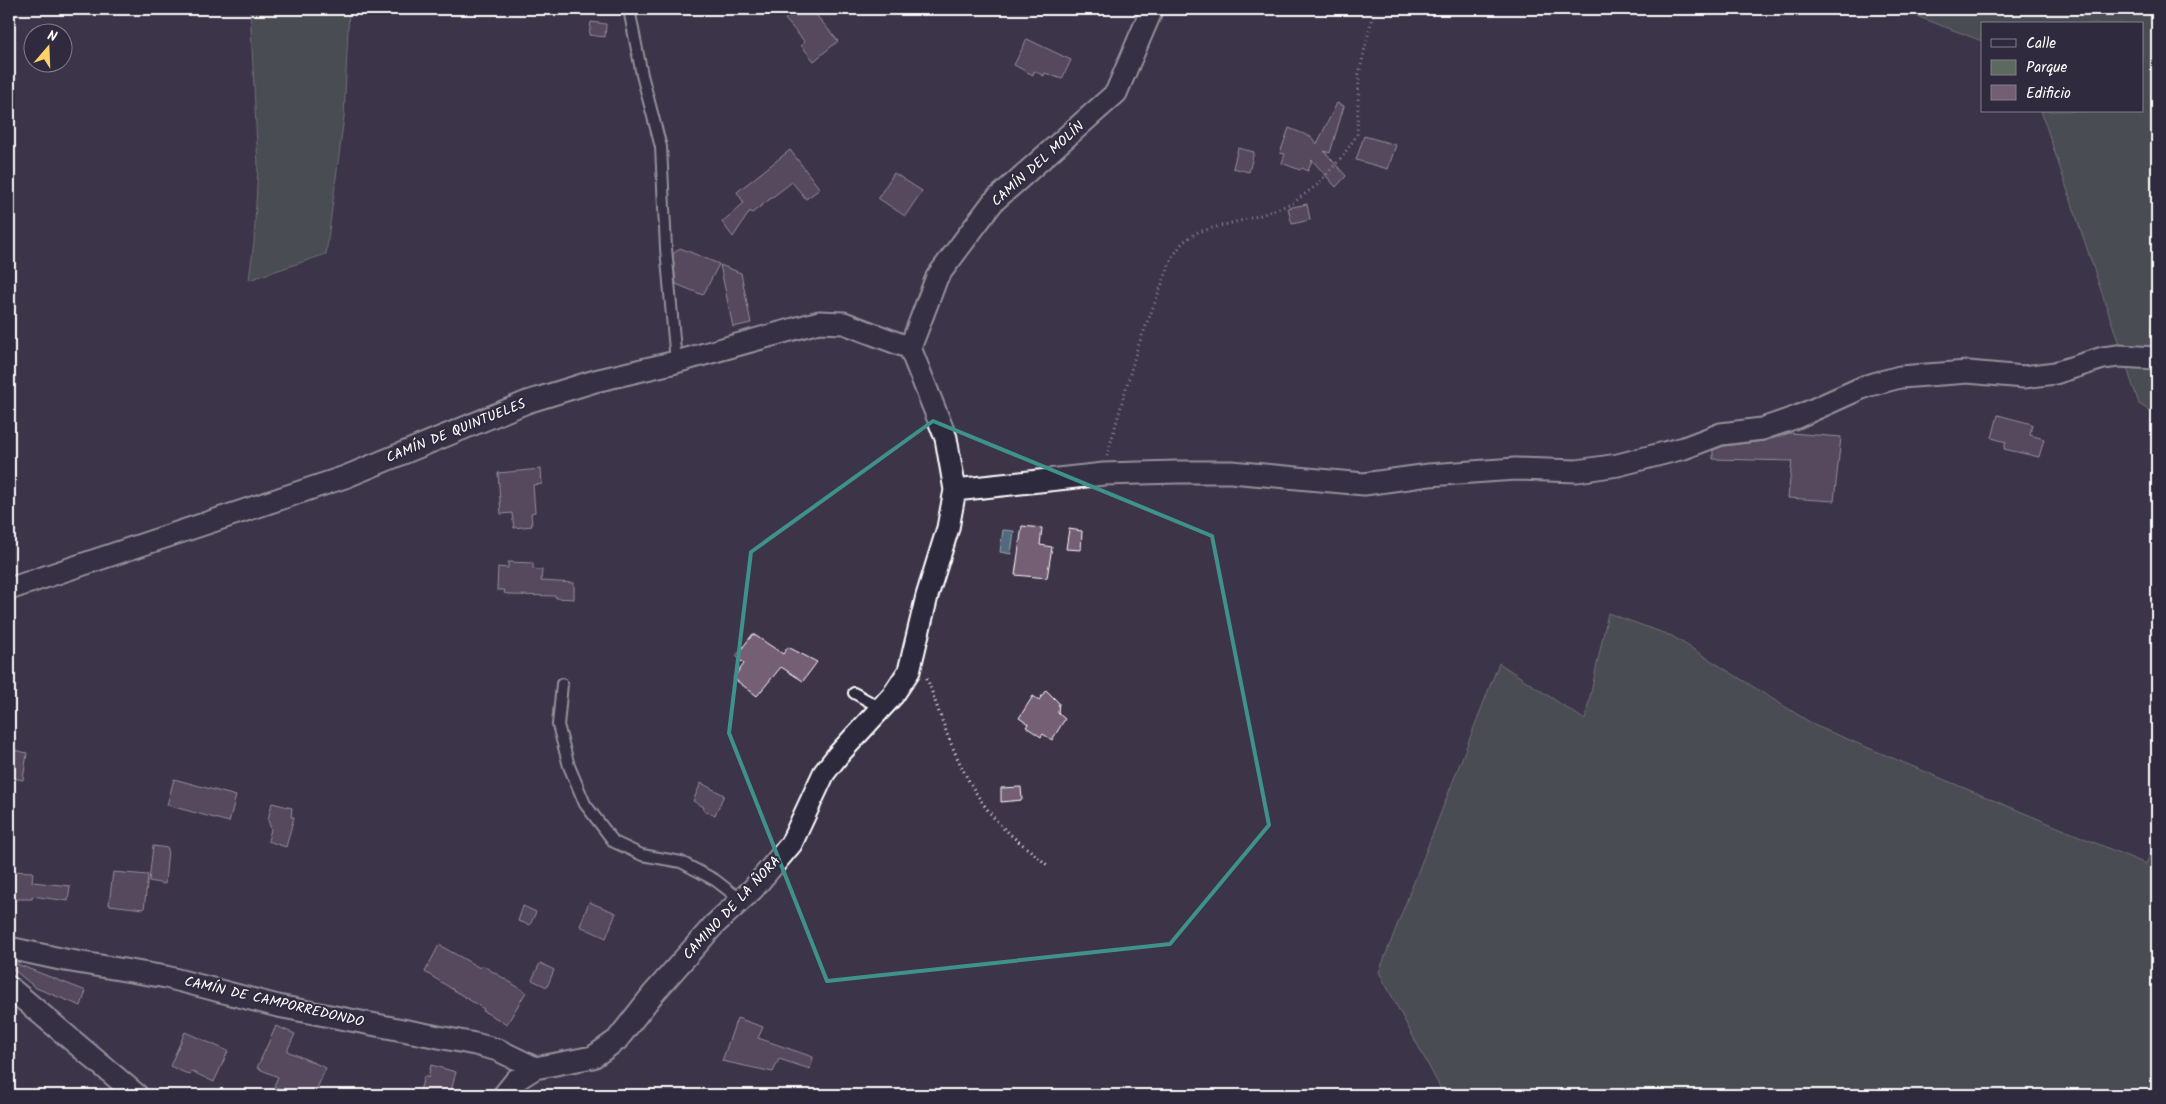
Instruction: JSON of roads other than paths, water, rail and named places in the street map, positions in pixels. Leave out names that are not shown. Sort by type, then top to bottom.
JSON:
[{"type":"street","name":"CAMÍN DEL MOLÍN","points":[[910,348],[937,277],[993,202],[1116,93],[1152,9]]},
{"type":"street","name":"CAMÍN DE QUINTUELES","points":[[9,589],[345,477],[527,402],[595,381],[676,362],[819,322],[844,323],[910,348]]},
{"type":"street","points":[[910,348],[946,438],[955,490],[1104,474],[1231,472],[1364,484],[1429,474],[1515,469],[1578,471],[1618,465],[1684,448],[1721,434],[1762,429],[1797,417],[1866,386],[1900,377],[1968,372],[2024,377],[2055,372],[2103,358],[2118,356],[2157,358]]},
{"type":"street","name":"CAMINO DE LA ÑORA","points":[[504,1095],[516,1080],[535,1068],[594,1057],[617,1040],[653,994],[708,932],[754,889],[791,844],[824,773],[893,695],[909,672],[927,596],[948,528],[955,490]]},
{"type":"street","name":"CAMÍN DE CAMPORREDONDO","points":[[9,948],[65,960],[166,977],[278,1006],[475,1044],[498,1050],[535,1068]]},
{"type":"street","points":[[9,987],[137,1095]]},
{"type":"lane","points":[[629,9],[642,74],[661,146],[666,248],[676,362]]},
{"type":"lane","points":[[562,684],[558,725],[569,766],[585,804],[614,842],[642,855],[681,862],[716,880],[741,900]]},
{"type":"lane","points":[[854,694],[881,708]]},
{"type":"water","points":[[1003,530],[1014,531],[1011,554],[1000,552]]}]
